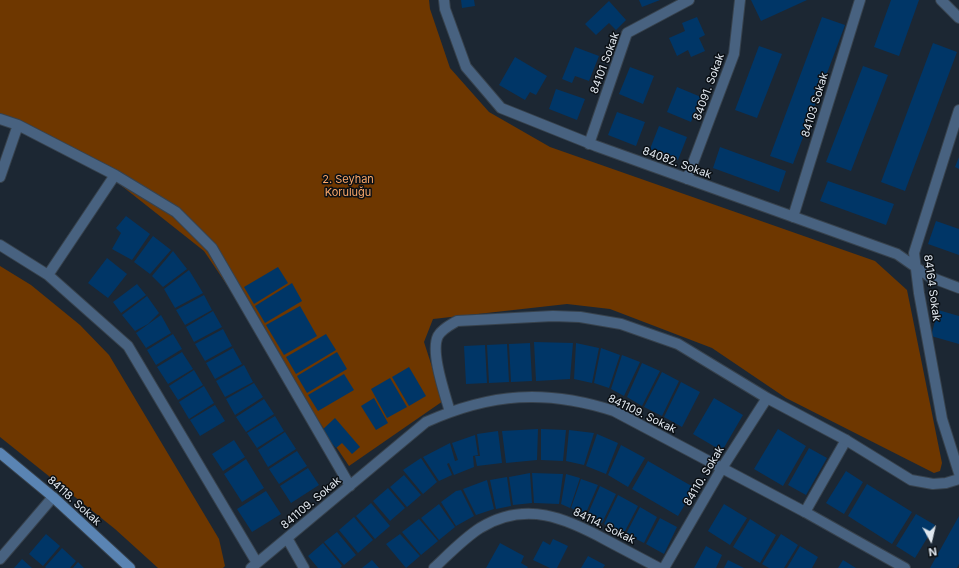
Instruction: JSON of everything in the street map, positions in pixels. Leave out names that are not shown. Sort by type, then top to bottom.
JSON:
[{"type":"main road","name":"84118. Sokak","points":[[0,453],[53,497],[130,568]]},
{"type":"street","name":"84082. Sokak","points":[[444,0],[466,67],[501,108],[589,144],[897,254],[930,277],[959,288]]},
{"type":"street","name":"84101 Sokak","points":[[589,144],[627,33],[689,0]]},
{"type":"street","name":"84091. Sokak","points":[[687,179],[734,54],[740,0]]},
{"type":"street","name":"84103 Sokak","points":[[793,217],[860,0]]},
{"type":"street","points":[[941,0],[959,18]]},
{"type":"street","name":"84164 Sokak","points":[[958,116],[914,253],[919,293],[942,419],[959,473]]},
{"type":"street","points":[[0,119],[18,125],[115,175],[176,212],[212,248],[350,486]]},
{"type":"street","points":[[0,177],[18,125]]},
{"type":"street","points":[[48,275],[115,175]]},
{"type":"street","points":[[0,245],[48,275],[128,346],[254,565]]},
{"type":"street","points":[[450,412],[435,350],[438,337],[445,328],[457,321],[553,316],[580,317],[621,324],[678,344],[767,398],[846,440],[911,480],[933,484],[946,483],[959,479]]},
{"type":"street","name":"841109. Sokak","points":[[254,565],[426,422],[473,404],[505,398],[537,396],[573,400],[593,404],[614,411],[805,512],[905,568]]},
{"type":"street","name":"84110. Sokak","points":[[664,568],[722,468],[767,398]]},
{"type":"street","points":[[805,512],[846,440]]},
{"type":"street","points":[[0,559],[53,497]]},
{"type":"street","name":"84114. Sokak","points":[[439,567],[480,528],[502,518],[526,514],[550,515],[568,521],[659,568]]},
{"type":"street","points":[[287,538],[304,568]]},
{"type":"green space","name":"2. Seyhan Koruluğu","points":[[0,0],[429,0],[430,9],[450,68],[489,112],[550,147],[875,261],[907,290],[942,463],[940,471],[934,473],[786,398],[712,348],[610,309],[567,304],[433,319],[424,342],[443,401],[349,466],[204,251],[84,156],[0,114]]},
{"type":"green space","points":[[0,266],[31,285],[80,325],[109,355],[219,539],[225,566],[223,568],[158,568],[115,529],[0,437]]},
{"type":"building","points":[[461,0],[474,0],[475,6],[462,8]]},
{"type":"building","points":[[639,0],[660,0],[642,7]]},
{"type":"building","points":[[751,0],[807,0],[761,21]]},
{"type":"building","points":[[891,0],[919,0],[899,56],[874,47]]},
{"type":"building","points":[[609,1],[626,20],[616,30],[609,23],[596,35],[585,24]]},
{"type":"building","points":[[697,17],[705,35],[699,38],[705,51],[691,57],[688,50],[677,56],[669,38],[685,31],[682,23]]},
{"type":"building","points":[[822,17],[845,25],[793,164],[770,156]]},
{"type":"building","points":[[933,43],[957,52],[905,191],[881,182]]},
{"type":"building","points":[[759,46],[782,54],[757,118],[735,110]]},
{"type":"building","points":[[575,47],[599,56],[589,81],[575,76],[572,83],[562,79]]},
{"type":"building","points":[[515,57],[547,76],[536,95],[530,92],[525,100],[499,85]]},
{"type":"building","points":[[863,66],[888,75],[851,171],[826,162]]},
{"type":"building","points":[[630,67],[654,76],[643,104],[619,94]]},
{"type":"building","points":[[677,87],[701,97],[691,122],[667,112]]},
{"type":"building","points":[[556,89],[585,99],[577,120],[549,109]]},
{"type":"building","points":[[617,112],[645,122],[636,146],[608,135]]},
{"type":"building","points":[[659,126],[687,137],[678,160],[650,149]]},
{"type":"building","points":[[720,147],[786,171],[779,192],[713,168]]},
{"type":"building","points":[[959,157],[959,169],[955,167]]},
{"type":"building","points":[[828,181],[894,204],[886,225],[820,201]]},
{"type":"building","points":[[126,216],[150,234],[132,260],[112,249],[121,233],[116,228]]},
{"type":"building","points":[[936,221],[959,229],[959,255],[928,244]]},
{"type":"building","points":[[153,236],[171,250],[150,274],[134,262]]},
{"type":"building","points":[[173,251],[187,269],[163,287],[152,276]]},
{"type":"building","points":[[107,258],[127,274],[108,298],[88,283]]},
{"type":"building","points":[[278,267],[288,283],[254,304],[244,287]]},
{"type":"building","points":[[189,270],[203,293],[175,308],[164,289]]},
{"type":"building","points":[[292,283],[302,301],[265,323],[255,306]]},
{"type":"building","points":[[137,284],[146,295],[121,313],[113,302]]},
{"type":"building","points":[[204,295],[212,310],[185,325],[176,310]]},
{"type":"building","points":[[147,296],[159,313],[148,324],[135,331],[122,315]]},
{"type":"building","points":[[300,306],[317,336],[284,355],[266,325]]},
{"type":"building","points":[[938,310],[959,316],[959,344],[931,336]]},
{"type":"building","points":[[213,311],[222,327],[194,342],[186,327]]},
{"type":"building","points":[[161,315],[171,333],[146,348],[136,333]]},
{"type":"building","points":[[223,329],[232,346],[205,361],[195,344]]},
{"type":"building","points":[[173,334],[182,349],[156,365],[147,350]]},
{"type":"building","points":[[326,334],[336,350],[296,374],[286,357]]},
{"type":"building","points":[[534,342],[573,343],[570,379],[536,381]]},
{"type":"building","points":[[530,343],[532,381],[511,382],[509,344]]},
{"type":"building","points":[[576,343],[599,348],[592,383],[574,379]]},
{"type":"building","points":[[507,344],[509,382],[489,383],[487,345]]},
{"type":"building","points":[[485,345],[487,383],[466,384],[464,346]]},
{"type":"building","points":[[233,348],[242,364],[215,379],[206,363]]},
{"type":"building","points":[[601,348],[620,355],[609,388],[594,383]]},
{"type":"building","points":[[182,352],[193,369],[168,384],[157,367]]},
{"type":"building","points":[[337,352],[347,369],[307,393],[297,376]]},
{"type":"building","points":[[622,355],[640,362],[624,396],[611,389]]},
{"type":"building","points":[[642,363],[660,371],[642,406],[627,397]]},
{"type":"building","points":[[244,365],[253,382],[225,397],[216,381]]},
{"type":"building","points":[[409,367],[426,396],[409,406],[392,377]]},
{"type":"building","points":[[194,370],[203,385],[178,400],[169,386]]},
{"type":"building","points":[[662,372],[679,381],[662,416],[644,407]]},
{"type":"building","points":[[344,374],[354,390],[318,411],[308,395]]},
{"type":"building","points":[[390,378],[407,407],[387,418],[371,389]]},
{"type":"building","points":[[681,382],[700,392],[682,427],[664,417]]},
{"type":"building","points":[[254,383],[263,397],[235,415],[226,399]]},
{"type":"building","points":[[204,386],[214,403],[189,419],[179,402]]},
{"type":"building","points":[[374,398],[388,423],[376,430],[361,406]]},
{"type":"building","points":[[714,398],[743,415],[722,451],[693,434]]},
{"type":"building","points":[[264,399],[274,414],[246,432],[236,417]]},
{"type":"building","points":[[215,405],[225,421],[200,436],[190,420]]},
{"type":"building","points":[[275,416],[284,431],[257,448],[247,433]]},
{"type":"building","points":[[335,418],[360,447],[352,454],[342,443],[336,448],[321,431]]},
{"type":"building","points":[[538,429],[537,460],[506,463],[502,431]]},
{"type":"building","points":[[541,429],[566,430],[563,461],[541,460]]},
{"type":"building","points":[[778,429],[806,446],[783,486],[754,469]]},
{"type":"building","points":[[569,430],[594,433],[584,465],[566,461]]},
{"type":"building","points":[[498,431],[502,463],[477,466],[475,456],[480,456],[477,434]]},
{"type":"building","points":[[285,432],[296,449],[268,467],[258,450]]},
{"type":"building","points":[[597,434],[618,443],[606,474],[586,466]]},
{"type":"building","points":[[475,435],[478,455],[473,456],[474,467],[454,475],[449,463],[447,464],[452,475],[439,481],[423,457],[450,443],[455,461],[458,460],[452,443]]},
{"type":"building","points":[[234,440],[245,457],[223,471],[212,454]]},
{"type":"building","points":[[621,445],[645,458],[628,487],[608,475]]},
{"type":"building","points":[[809,448],[827,458],[806,495],[788,485]]},
{"type":"building","points":[[297,451],[307,466],[279,484],[269,469]]},
{"type":"building","points":[[421,458],[437,482],[423,494],[403,470]]},
{"type":"building","points":[[246,459],[264,488],[242,502],[224,474]]},
{"type":"building","points":[[648,461],[695,488],[678,516],[632,489]]},
{"type":"building","points":[[308,468],[319,485],[291,503],[280,486]]},
{"type":"building","points":[[846,471],[863,482],[844,514],[826,503]]},
{"type":"building","points":[[530,473],[532,503],[513,505],[509,477]]},
{"type":"building","points":[[532,473],[563,474],[559,504],[534,503]]},
{"type":"building","points":[[566,474],[580,478],[570,508],[561,504]]},
{"type":"building","points":[[404,475],[421,495],[407,507],[390,487]]},
{"type":"building","points":[[507,477],[511,506],[496,509],[490,480]]},
{"type":"building","points":[[581,479],[598,485],[585,515],[571,508]]},
{"type":"building","points":[[487,480],[494,509],[476,515],[463,489]]},
{"type":"building","points":[[867,484],[912,512],[892,544],[848,516]]},
{"type":"building","points":[[600,486],[616,494],[602,523],[587,516]]},
{"type":"building","points":[[388,488],[405,508],[390,521],[373,501]]},
{"type":"building","points":[[461,490],[474,516],[456,526],[441,502],[456,491]]},
{"type":"building","points":[[266,491],[281,514],[252,532],[237,509]]},
{"type":"building","points":[[618,495],[638,506],[624,533],[604,524]]},
{"type":"building","points":[[371,503],[390,526],[375,539],[356,516]]},
{"type":"building","points":[[439,504],[455,527],[439,540],[421,518]]},
{"type":"building","points":[[724,504],[747,518],[730,545],[708,531]]},
{"type":"building","points":[[640,507],[657,517],[644,543],[626,534]]},
{"type":"building","points":[[916,514],[935,525],[915,558],[896,546]]},
{"type":"building","points":[[959,516],[959,564],[957,568],[930,568]]},
{"type":"building","points":[[354,517],[373,540],[358,553],[339,530]]},
{"type":"building","points":[[660,518],[677,527],[664,554],[646,544]]},
{"type":"building","points":[[419,519],[438,541],[421,555],[402,532]]},
{"type":"building","points":[[750,519],[776,535],[760,563],[733,547]]},
{"type":"building","points":[[337,532],[356,555],[344,565],[324,542]]},
{"type":"building","points":[[46,534],[60,546],[43,566],[29,554]]},
{"type":"building","points":[[400,534],[420,556],[406,568],[386,544]]},
{"type":"building","points":[[781,534],[798,545],[784,568],[769,568],[762,564]]},
{"type":"building","points":[[553,539],[568,546],[557,568],[550,568],[533,560],[543,541],[550,545]]},
{"type":"building","points":[[323,543],[342,566],[340,568],[318,568],[308,556]]},
{"type":"building","points":[[500,543],[524,556],[521,563],[528,567],[486,568]]},
{"type":"building","points":[[706,546],[722,555],[716,568],[694,568]]},
{"type":"building","points":[[800,546],[818,557],[812,568],[787,568]]},
{"type":"building","points":[[62,548],[76,561],[70,568],[46,568],[45,567]]},
{"type":"building","points":[[588,556],[605,565],[603,568],[581,568]]},
{"type":"building","points":[[22,559],[32,568],[14,568]]},
{"type":"building","points":[[372,560],[379,568],[362,568]]},
{"type":"building","points":[[728,560],[744,568],[724,568]]},
{"type":"building","points":[[843,560],[856,568],[838,568]]},
{"type":"building","points":[[78,562],[84,568],[73,568]]}]
